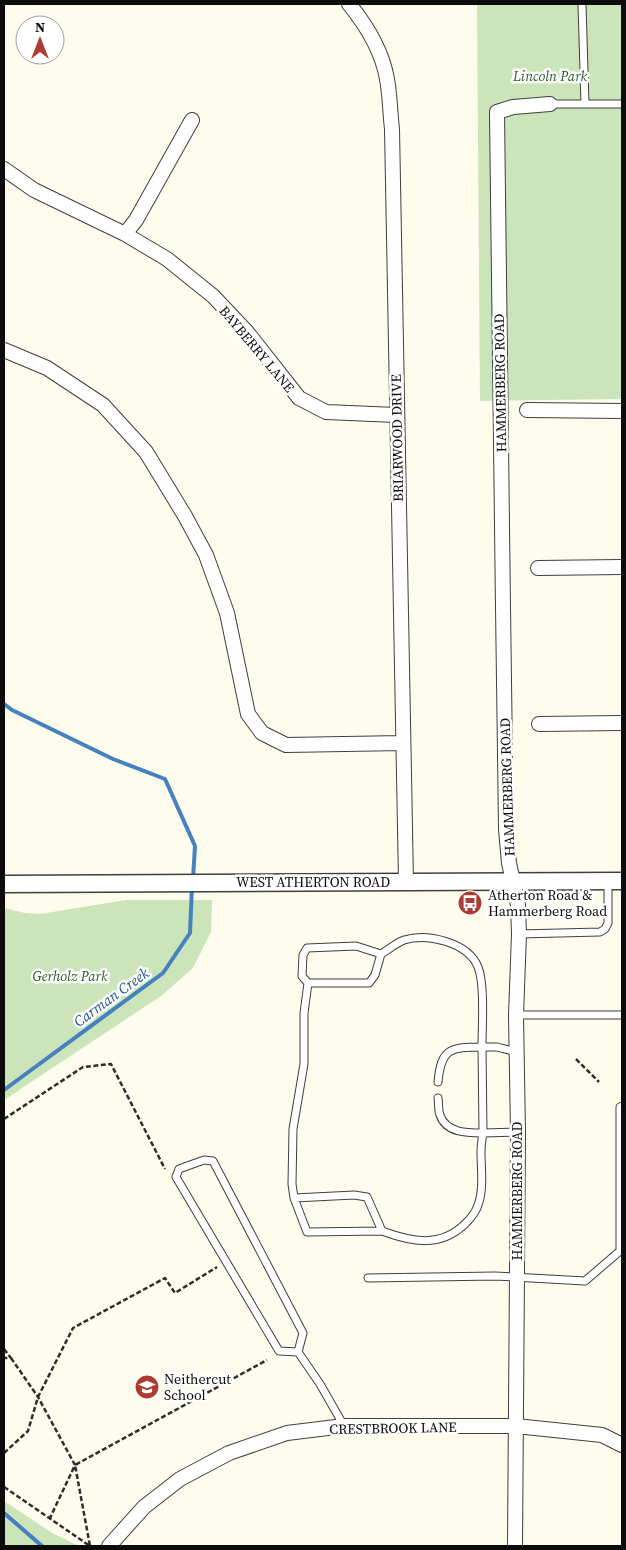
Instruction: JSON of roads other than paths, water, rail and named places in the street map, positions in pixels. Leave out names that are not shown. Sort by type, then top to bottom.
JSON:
[{"type":"street","name":"BRIARWOOD DRIVE","points":[[349,4],[376,45],[387,78],[392,129],[406,882]]},
{"type":"street","name":"HAMMERBERG ROAD","points":[[515,1546],[518,1132],[516,1015],[519,934],[518,905],[509,863],[506,829],[497,112],[513,107],[550,104]]},
{"type":"street","points":[[125,234],[136,220],[192,120]]},
{"type":"street","name":"BAYBERRY LANE","points":[[4,169],[34,190],[125,234],[167,259],[213,296],[247,332],[299,398],[326,412],[396,415]]},
{"type":"street","points":[[4,350],[47,368],[103,406],[146,452],[206,555],[226,613],[248,714],[262,733],[286,745],[403,742]]},
{"type":"street","points":[[527,410],[622,411]]},
{"type":"street","points":[[538,568],[622,567]]},
{"type":"street","points":[[539,724],[622,723]]},
{"type":"street","name":"WEST ATHERTON ROAD","points":[[4,884],[615,881]]},
{"type":"street","name":"CRESTBROOK LANE","points":[[109,1546],[144,1507],[180,1480],[229,1453],[287,1433],[344,1426],[516,1426],[602,1436],[622,1445]]},
{"type":"lane","points":[[582,4],[585,104]]},
{"type":"lane","points":[[550,104],[622,104]]},
{"type":"lane","points":[[519,934],[600,932],[608,924],[615,881]]},
{"type":"lane","points":[[308,983],[369,983],[375,975],[381,954],[403,940],[425,937],[457,946],[470,956],[478,966],[482,1047],[483,1133],[480,1150],[478,1207],[459,1230],[434,1241],[414,1240],[382,1231],[307,1232],[294,1198],[292,1184],[293,1129],[304,1064],[304,1013],[308,983],[302,976],[303,955],[308,948],[356,946],[381,954]]},
{"type":"lane","points":[[516,1015],[622,1015]]},
{"type":"lane","points":[[438,1082],[440,1067],[446,1054],[458,1047],[497,1048],[516,1052]]},
{"type":"lane","points":[[438,1098],[439,1114],[444,1123],[462,1133],[518,1132]]},
{"type":"lane","points":[[368,1278],[517,1276],[585,1281],[621,1250],[620,1106],[622,1106]]},
{"type":"lane","points":[[298,1352],[279,1351],[176,1177],[179,1169],[204,1160],[213,1160],[303,1333],[298,1352],[320,1384],[344,1426]]},
{"type":"lane","points":[[294,1198],[354,1195],[367,1197],[382,1231]]},
{"type":"waterway","name":"Carman Creek","points":[[4,704],[12,710],[113,759],[165,779],[195,846],[193,879]]},
{"type":"waterway","name":"Carman Creek","points":[[4,1090],[163,973],[190,933],[192,886]]},
{"type":"waterway","name":"Carman Creek","points":[[4,1513],[42,1546]]},
{"type":"place","name":"Atherton Road & Hammerberg Road","points":[[470,903]]},
{"type":"place","name":"Neithercut School","points":[[147,1387]]},
{"type":"park label","name":"Lincoln Park","points":[[550,76]]},
{"type":"park label","name":"Gerholz Park","points":[[70,976]]}]
